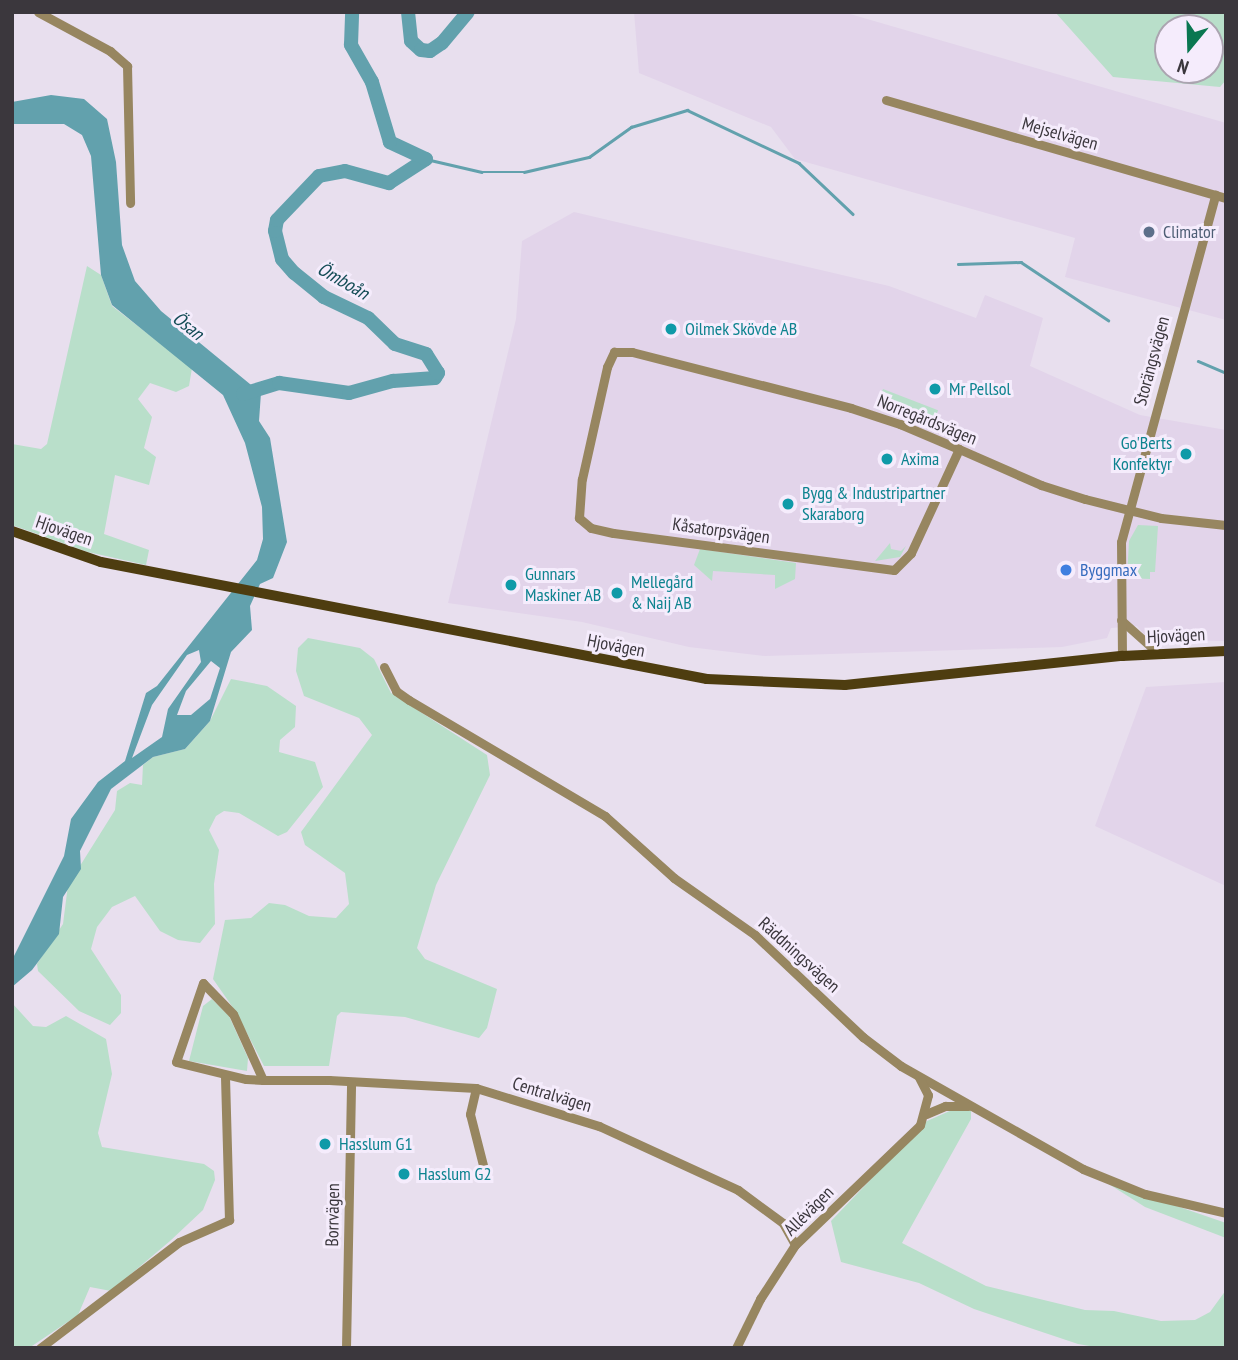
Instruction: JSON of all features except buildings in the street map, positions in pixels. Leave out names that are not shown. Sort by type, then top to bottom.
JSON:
[{"type":"main road","name":"Hjovägen","points":[[12,531],[102,562],[275,597],[642,669],[776,685],[902,682],[1122,656],[1226,651]]},
{"type":"street","points":[[38,12],[110,51],[127,66],[130,203]]},
{"type":"street","name":"Mejselvägen","points":[[886,100],[1226,198]]},
{"type":"street","name":"Storängsvägen","points":[[1122,656],[1121,542],[1127,511],[1214,195]]},
{"type":"street","name":"Norregårdsvägen","points":[[614,352],[632,352],[778,387],[880,418],[1041,485],[1127,511],[1226,525]]},
{"type":"street","name":"Kåsatorpsvägen","points":[[614,352],[582,479],[579,518],[591,528],[894,570],[911,553],[959,449]]},
{"type":"street","points":[[1121,620],[1159,654]]},
{"type":"street","name":"Räddningsvägen","points":[[384,667],[396,691],[409,701],[605,816],[674,878],[755,935],[863,1037],[918,1076],[1083,1169],[1145,1194],[1226,1213]]},
{"type":"street","name":"Centralvägen","points":[[263,1080],[233,1014],[203,983],[176,1062],[225,1076],[263,1080],[476,1088],[599,1126],[738,1189],[783,1223],[795,1245]]},
{"type":"street","points":[[40,1348],[186,1237],[229,1220],[225,1076]]},
{"type":"street","points":[[918,1076],[928,1095],[926,1114],[945,1106],[970,1106]]},
{"type":"street","name":"Borrvägen","points":[[346,1348],[351,1083]]},
{"type":"street","points":[[476,1088],[470,1114],[483,1165]]},
{"type":"street","name":"Allévägen","points":[[736,1348],[760,1299],[795,1245],[926,1114]]},
{"type":"shaded area","points":[[634,12],[843,12],[1226,123],[1226,320],[1065,277],[1075,238],[795,159],[771,127],[639,73]]},
{"type":"shaded area","points":[[574,212],[889,286],[976,318],[985,295],[1043,318],[1030,366],[1140,415],[1226,430],[1226,641],[1149,640],[1137,626],[1111,628],[1107,638],[1062,647],[765,656],[689,647],[582,622],[448,603],[516,319],[522,241]]},
{"type":"shaded area","points":[[1226,682],[1226,886],[1095,826],[1146,687]]},
{"type":"green space","points":[[1055,12],[1226,12],[1224,82],[1224,14],[1154,14],[1154,81],[1113,77]]},
{"type":"green space","points":[[1188,84],[1223,84],[1220,87]]},
{"type":"green space","points":[[87,266],[101,275],[112,306],[192,368],[189,386],[176,392],[150,383],[138,399],[152,417],[144,448],[156,457],[149,485],[115,475],[104,534],[149,550],[146,565],[88,552],[12,525],[12,444],[41,449],[47,444]]},
{"type":"green space","points":[[883,389],[938,410],[931,430],[875,409]]},
{"type":"green space","points":[[1138,525],[1158,526],[1155,572],[1150,572],[1150,579],[1127,578],[1129,541]]},
{"type":"green space","points":[[890,543],[891,549],[901,551],[906,546],[900,557],[875,561]]},
{"type":"green space","points":[[700,549],[796,563],[795,579],[775,589],[775,575],[713,571],[712,581],[694,565]]},
{"type":"green space","points":[[308,638],[360,648],[374,659],[391,693],[487,755],[490,775],[436,885],[417,948],[425,959],[497,989],[487,1028],[479,1038],[405,1017],[341,1012],[337,1016],[329,1066],[264,1066],[236,1012],[213,979],[225,920],[251,918],[269,903],[285,905],[309,916],[336,918],[349,904],[345,873],[305,845],[301,832],[372,735],[359,718],[304,696],[296,671],[298,648]]},
{"type":"green space","points":[[231,679],[267,686],[296,706],[295,727],[280,740],[279,752],[315,762],[323,787],[287,832],[278,836],[239,813],[224,811],[216,816],[209,830],[219,850],[214,884],[215,924],[200,943],[178,940],[160,931],[135,896],[112,907],[97,927],[91,949],[121,995],[121,1013],[110,1025],[79,1011],[38,971],[37,964],[63,924],[68,885],[115,810],[117,791],[130,783],[142,785],[143,765],[153,757],[185,749],[210,721]]},
{"type":"green space","points":[[212,999],[229,1016],[248,1058],[247,1071],[189,1061],[203,1006]]},
{"type":"green space","points":[[12,1003],[33,1026],[46,1027],[66,1016],[106,1039],[112,1074],[98,1133],[102,1147],[204,1164],[214,1171],[215,1180],[203,1210],[170,1241],[111,1291],[90,1287],[78,1315],[29,1348],[12,1348]]},
{"type":"green space","points":[[952,1110],[971,1111],[971,1119],[902,1243],[986,1286],[1085,1310],[1114,1311],[1161,1321],[1195,1320],[1210,1312],[1226,1290],[1226,1348],[1101,1348],[1078,1344],[974,1309],[919,1283],[841,1262],[831,1221],[927,1121]]},
{"type":"green space","points":[[1104,1181],[1226,1223],[1226,1238],[1145,1207]]},
{"type":"water","points":[[51,95],[84,99],[107,119],[116,162],[122,245],[135,281],[161,311],[261,393],[259,421],[270,438],[287,542],[273,578],[260,584],[250,606],[252,630],[231,652],[210,721],[185,749],[153,757],[111,789],[80,851],[81,869],[63,897],[59,934],[32,970],[12,987],[12,960],[64,856],[71,819],[98,782],[125,761],[146,693],[157,686],[257,560],[263,539],[262,507],[245,443],[223,395],[112,305],[101,275],[91,156],[82,135],[64,124],[12,124],[12,102]],"holes":[[[199,650],[201,662],[168,709],[162,737],[132,758],[152,705],[187,655]],[[211,661],[220,668],[210,699],[191,715],[177,715],[186,691]]]},
{"type":"waterway","name":"Ömboån","points":[[243,394],[279,383],[349,393],[393,381],[435,378],[438,373],[426,354],[395,344],[368,318],[324,297],[294,273],[282,259],[275,231],[277,220],[319,176],[345,171],[389,183],[426,159],[390,142],[372,82],[351,45],[352,12]]},
{"type":"waterway","name":"Ömboån","points":[[408,12],[411,41],[421,50],[430,51],[442,43],[468,12]]},
{"type":"waterway","points":[[426,159],[482,172],[524,172],[589,157],[631,127],[687,110],[799,163],[853,214]]},
{"type":"waterway","points":[[958,264],[1021,262],[1108,320]]},
{"type":"waterway","points":[[1198,361],[1226,373]]},
{"type":"place","name":"Climator","points":[[1149,232]]},
{"type":"place","name":"Oilmek Skövde AB","points":[[671,329]]},
{"type":"place","name":"Mr Pellsol","points":[[935,389]]},
{"type":"place","name":"Go'Berts Konfektyr","points":[[1186,454]]},
{"type":"place","name":"Axima","points":[[887,459]]},
{"type":"place","name":"Bygg & Industripartner Skaraborg","points":[[788,504]]},
{"type":"place","name":"Byggmax","points":[[1066,570]]},
{"type":"place","name":"Gunnars Maskiner AB","points":[[511,585]]},
{"type":"place","name":"Mellegård & Naij AB","points":[[617,593]]},
{"type":"place","name":"Hasslum G1","points":[[325,1144]]},
{"type":"place","name":"Hasslum G2","points":[[404,1174]]},
{"type":"water label","name":"Ösan","points":[[188,326]]}]
